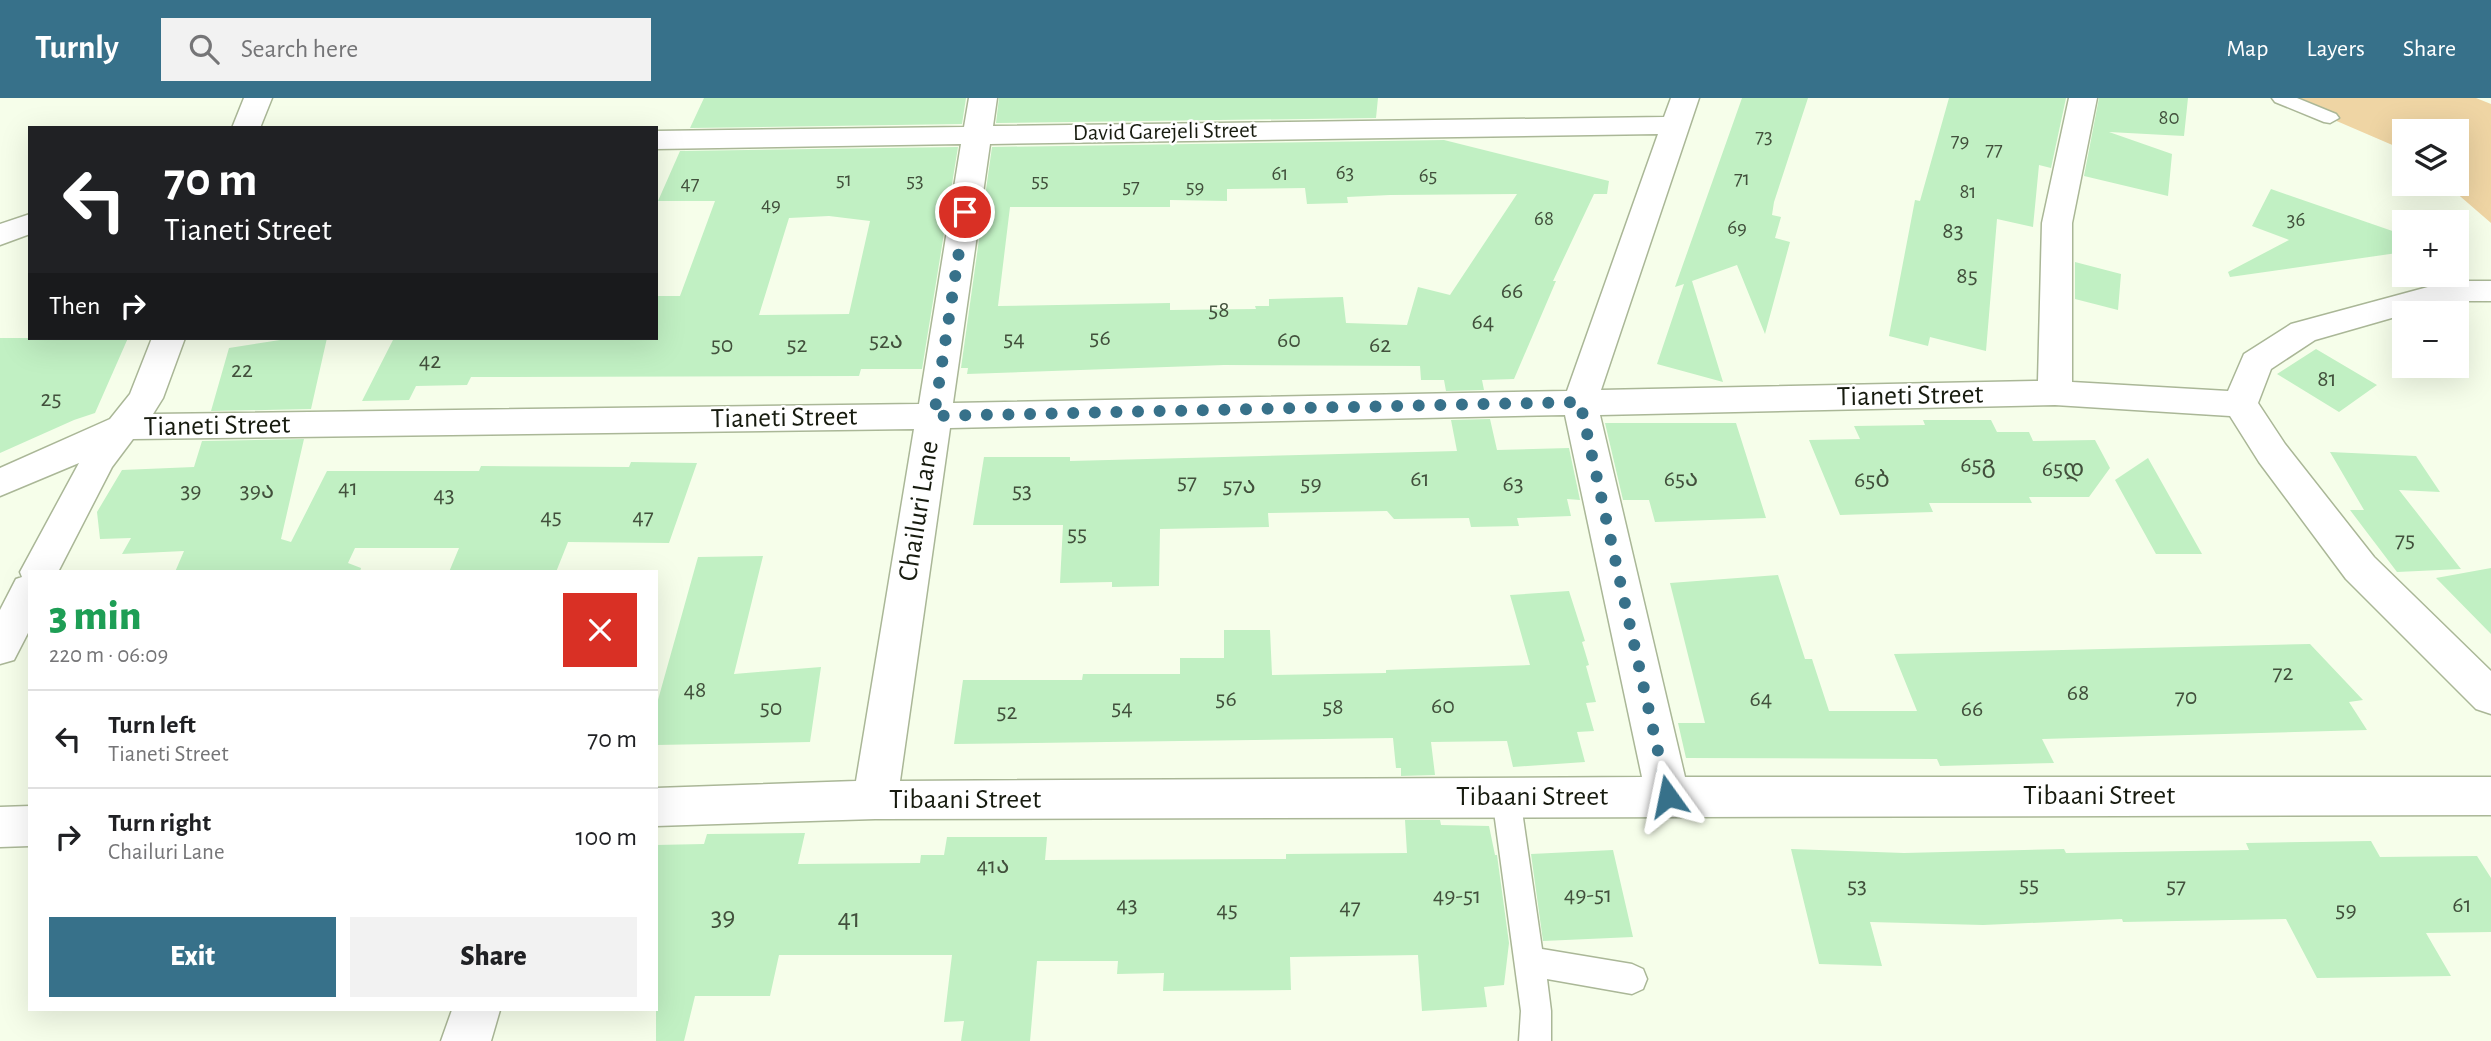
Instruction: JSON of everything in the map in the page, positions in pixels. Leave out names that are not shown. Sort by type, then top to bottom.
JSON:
[{"type":"street","points":[[247,126],[258,98]]},
{"type":"street","name":"Chailuri Lane","points":[[875,800],[983,98]]},
{"type":"street","points":[[2055,393],[2057,223],[2083,98]]},
{"type":"street","points":[[1668,796],[1580,402],[1680,111]]},
{"type":"street","name":"David Garejeli Street","points":[[658,140],[977,135],[1680,111]]},
{"type":"street","points":[[0,235],[28,224]]},
{"type":"street","points":[[2491,292],[2450,291],[2303,332],[2256,362],[2240,404],[2272,453],[2360,568],[2491,697]]},
{"type":"street","points":[[40,570],[98,460],[146,398],[167,340]]},
{"type":"street","name":"Tianeti Street","points":[[0,483],[125,427],[934,416],[2055,393],[2240,404]]},
{"type":"street","points":[[0,648],[28,594]]},
{"type":"street","name":"Tibaani Street","points":[[658,807],[875,800],[2491,796]]},
{"type":"street","points":[[0,827],[28,826]]},
{"type":"street","points":[[466,1041],[476,1011]]},
{"type":"lane","points":[[2281,98],[2330,118]]},
{"type":"lane","points":[[1506,797],[1536,1011],[1535,1041]]},
{"type":"lane","points":[[1529,961],[1632,979]]},
{"type":"shaded area","points":[[2283,98],[2476,98],[2491,104],[2491,223],[2460,196],[2469,196],[2469,119],[2392,119],[2392,145]]},
{"type":"building","points":[[704,98],[966,98],[962,124],[690,128]]},
{"type":"building","points":[[999,98],[1378,98],[1376,118],[996,123]]},
{"type":"building","points":[[1742,98],[1808,98],[1774,202],[1772,215],[1781,217],[1775,238],[1790,242],[1765,334],[1737,265],[1692,281],[1723,382],[1657,364],[1684,284],[1675,287]]},
{"type":"building","points":[[1949,98],[2066,98],[2051,168],[2039,165],[2033,227],[1997,219],[1986,351],[1930,337],[1928,346],[1889,336],[1915,200],[1920,201]]},
{"type":"building","points":[[2099,98],[2188,98],[2184,136],[2109,132],[2172,154],[2168,196],[2084,176]]},
{"type":"building","points":[[1444,140],[1609,181],[1607,194],[1594,194],[1553,281],[1556,281],[1514,379],[1482,380],[1484,390],[1446,391],[1444,380],[1421,380],[1420,366],[1224,365],[967,374],[968,368],[961,368],[992,147]],"holes":[[[1305,188],[1307,204],[1348,203],[1347,197],[1517,194],[1450,295],[1418,287],[1407,325],[1346,323],[1343,297],[1269,299],[1269,306],[1255,306],[1256,309],[1170,310],[1170,303],[998,306],[1010,207],[1170,207],[1170,200],[1227,201],[1227,189]]]},
{"type":"building","points":[[958,147],[922,369],[861,369],[859,376],[471,377],[467,385],[416,386],[409,400],[362,401],[393,340],[658,340],[658,296],[680,296],[715,201],[658,201],[680,151]],"holes":[[[829,216],[870,221],[849,314],[759,315],[789,218]]]},
{"type":"building","points":[[2271,189],[2392,231],[2392,254],[2230,277],[2228,272],[2289,240],[2252,226]]},
{"type":"building","points":[[2075,262],[2121,274],[2118,310],[2075,299]]},
{"type":"building","points":[[0,338],[127,340],[95,413],[0,453]]},
{"type":"building","points":[[280,340],[327,340],[311,409],[211,411],[229,348]]},
{"type":"building","points":[[2316,349],[2377,385],[2339,412],[2277,374]]},
{"type":"building","points":[[1490,419],[1497,450],[1569,448],[1580,500],[1567,499],[1571,516],[1517,518],[1519,526],[1471,527],[1469,518],[1394,519],[1387,511],[1268,513],[1269,527],[1160,529],[1159,586],[1112,587],[1112,582],[1060,583],[1063,525],[973,525],[984,457],[1070,457],[1070,461],[1457,451],[1451,420]]},
{"type":"building","points":[[1923,420],[1991,420],[1997,432],[2029,432],[2033,441],[2095,440],[2110,468],[2089,497],[2029,497],[2032,503],[1929,503],[1933,512],[1840,515],[1809,440],[1860,439],[1854,426],[1925,425]]},
{"type":"building","points":[[1605,423],[1736,423],[1766,518],[1655,522],[1649,500],[1623,500]]},
{"type":"building","points":[[304,439],[281,539],[291,542],[327,471],[479,471],[481,466],[629,467],[631,462],[697,463],[669,543],[568,542],[557,570],[450,570],[459,548],[355,548],[348,563],[360,570],[176,570],[184,551],[122,554],[131,538],[100,539],[97,512],[122,470],[194,467],[202,441]]},
{"type":"building","points":[[2330,452],[2416,456],[2440,492],[2399,490],[2461,569],[2397,572],[2350,510],[2364,510]]},
{"type":"building","points":[[2148,458],[2202,554],[2156,554],[2115,480]]},
{"type":"building","points":[[763,556],[734,674],[821,667],[810,742],[658,745],[658,700],[698,557]]},
{"type":"building","points":[[2491,568],[2491,634],[2436,578]]},
{"type":"building","points":[[1778,575],[1805,659],[1812,659],[1829,711],[1917,711],[1894,654],[2310,644],[2363,700],[2349,702],[2367,730],[2042,739],[2054,763],[1940,766],[1937,759],[1686,758],[1678,723],[1705,723],[1670,583]]},
{"type":"building","points":[[1569,591],[1585,641],[1582,642],[1589,665],[1586,666],[1596,702],[1586,703],[1594,731],[1577,732],[1585,762],[1513,767],[1507,741],[1431,742],[1435,775],[1401,776],[1401,768],[1396,768],[1393,738],[954,744],[963,680],[1082,680],[1083,674],[1180,674],[1180,658],[1224,658],[1224,630],[1270,630],[1272,675],[1386,673],[1386,670],[1530,665],[1510,595]]},
{"type":"building","points":[[1405,820],[1440,820],[1441,825],[1489,826],[1497,855],[1509,943],[1504,985],[1484,987],[1487,1007],[1422,1011],[1418,955],[1290,957],[1291,990],[1163,991],[1164,973],[1117,974],[1118,961],[1037,961],[1030,1041],[961,1041],[964,1021],[944,1022],[952,955],[779,955],[770,996],[695,996],[684,1041],[656,1041],[658,845],[704,844],[707,834],[805,833],[798,864],[920,863],[921,855],[944,855],[947,837],[1047,837],[1045,860],[1286,859],[1286,854],[1407,853]]},
{"type":"building","points":[[2371,841],[2380,857],[2477,856],[2491,878],[2491,932],[2426,933],[2451,976],[2317,978],[2286,919],[2123,922],[2122,919],[1983,925],[1870,922],[1882,966],[1819,964],[1791,849],[1904,853],[2064,849],[2066,853],[2249,850],[2246,843]]},
{"type":"building","points":[[1613,850],[1633,937],[1543,941],[1531,854]]},
{"type":"route","points":[[965,212],[934,416],[1580,402],[1668,796]]}]
